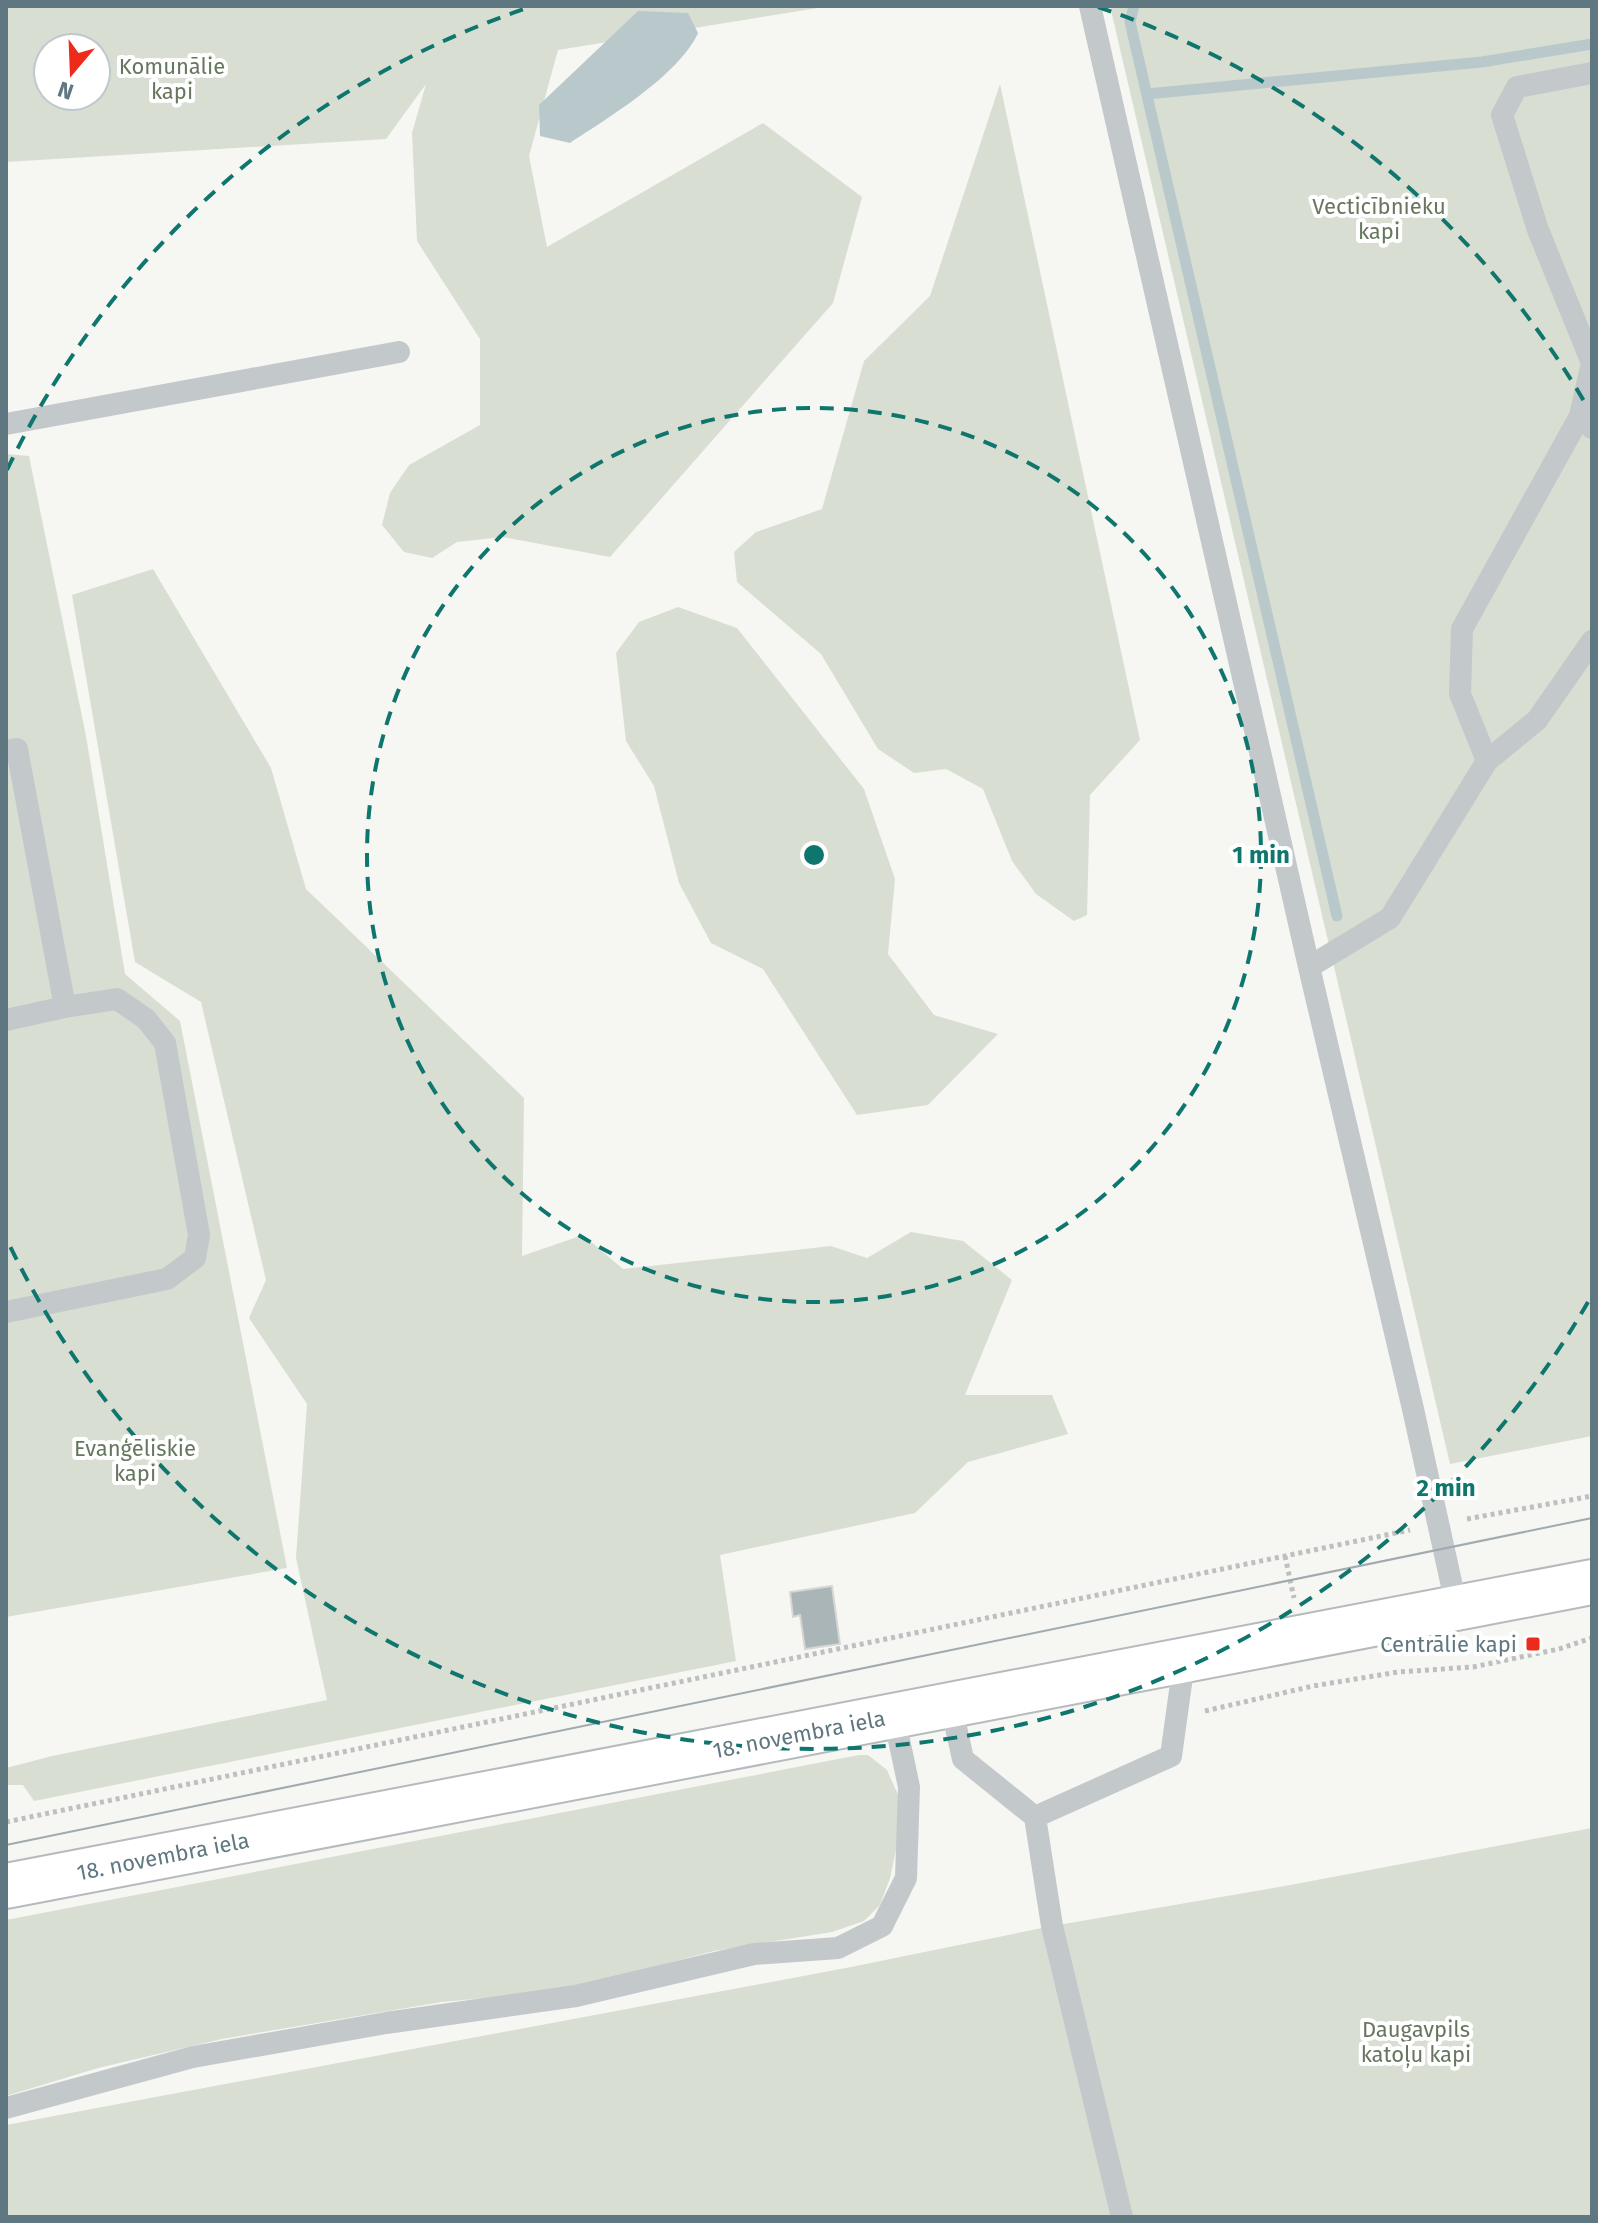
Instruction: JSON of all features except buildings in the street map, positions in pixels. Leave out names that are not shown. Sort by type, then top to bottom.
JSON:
[{"type":"main road","name":"18. novembra iela","points":[[6,1886],[1592,1582]]},
{"type":"lane","points":[[1090,6],[1457,1609]]},
{"type":"lane","points":[[1487,761],[1460,694],[1462,629],[1588,416],[1592,363],[1538,230],[1502,115],[1517,87],[1592,73]]},
{"type":"lane","points":[[6,424],[399,352]]},
{"type":"lane","points":[[1309,967],[1390,918],[1487,761],[1537,720],[1592,641]]},
{"type":"lane","points":[[6,751],[17,749],[65,1007]]},
{"type":"lane","points":[[6,1020],[117,999],[146,1019],[165,1043],[199,1235],[195,1258],[167,1279],[6,1312]]},
{"type":"lane","points":[[1035,1817],[1171,1756],[1184,1662]]},
{"type":"lane","points":[[951,1705],[963,1759],[1035,1817],[1052,1926],[1122,2217]]},
{"type":"lane","points":[[6,2108],[193,2057],[386,2023],[576,1996],[754,1954],[838,1948],[882,1926],[906,1878],[909,1787],[894,1716]]},
{"type":"path","points":[[6,1822],[1285,1556],[1592,1496]]},
{"type":"path","points":[[1285,1556],[1295,1605]]},
{"type":"path","points":[[1176,1718],[1313,1686],[1398,1672],[1473,1667],[1559,1649],[1592,1638]]},
{"type":"green space","name":"Komunālie kapi","points":[[6,6],[830,6],[558,50],[529,156],[547,247],[763,123],[862,197],[833,303],[610,557],[503,537],[457,542],[432,558],[404,552],[382,525],[390,493],[409,465],[480,425],[480,339],[417,241],[412,133],[426,84],[386,139],[6,162]]},
{"type":"green space","name":"Vecticībnieku kapi","points":[[1110,6],[1592,6],[1592,1436],[1450,1464]]},
{"type":"green space","points":[[1000,84],[1140,740],[1090,795],[1087,915],[1074,921],[1036,894],[1012,861],[983,789],[946,769],[914,773],[878,749],[821,654],[737,582],[734,552],[756,532],[822,509],[864,361],[930,296]]},
{"type":"green space","name":"Evanģēliskie kapi","points":[[6,454],[29,456],[86,736],[125,974],[180,1021],[287,1568],[6,1617]]},
{"type":"green space","points":[[153,569],[271,768],[306,889],[524,1098],[522,1256],[583,1235],[623,1269],[831,1246],[867,1258],[911,1232],[963,1241],[1012,1280],[965,1395],[1052,1395],[1068,1434],[968,1462],[915,1513],[720,1555],[736,1661],[34,1801],[23,1785],[6,1785],[6,1768],[327,1700],[296,1558],[307,1404],[249,1318],[266,1280],[201,1002],[135,962],[72,595]]},
{"type":"green space","points":[[678,607],[737,628],[864,789],[895,879],[888,954],[934,1015],[998,1034],[928,1105],[857,1115],[763,969],[711,943],[679,883],[654,786],[626,741],[616,653],[639,622]]},
{"type":"green space","points":[[868,1755],[887,1770],[899,1797],[899,1836],[890,1878],[880,1905],[864,1921],[832,1932],[714,1951],[561,1991],[442,2002],[222,2039],[98,2068],[6,2096],[6,1920]]},
{"type":"green space","name":"Daugavpils katoļu kapi","points":[[1592,1828],[1592,2217],[6,2217],[6,2125],[851,1967],[1052,1926]]},
{"type":"shaded area","points":[[638,11],[688,13],[698,33],[689,49],[659,80],[586,133],[570,143],[540,136],[539,105]]},
{"type":"waterway","points":[[1134,6],[1130,22],[1337,916]]},
{"type":"waterway","points":[[1147,94],[1482,62],[1592,44]]},
{"type":"tram line","points":[[6,1845],[1592,1518]]},
{"type":"place","name":"Centrālie kapi","points":[[1533,1644]]}]
